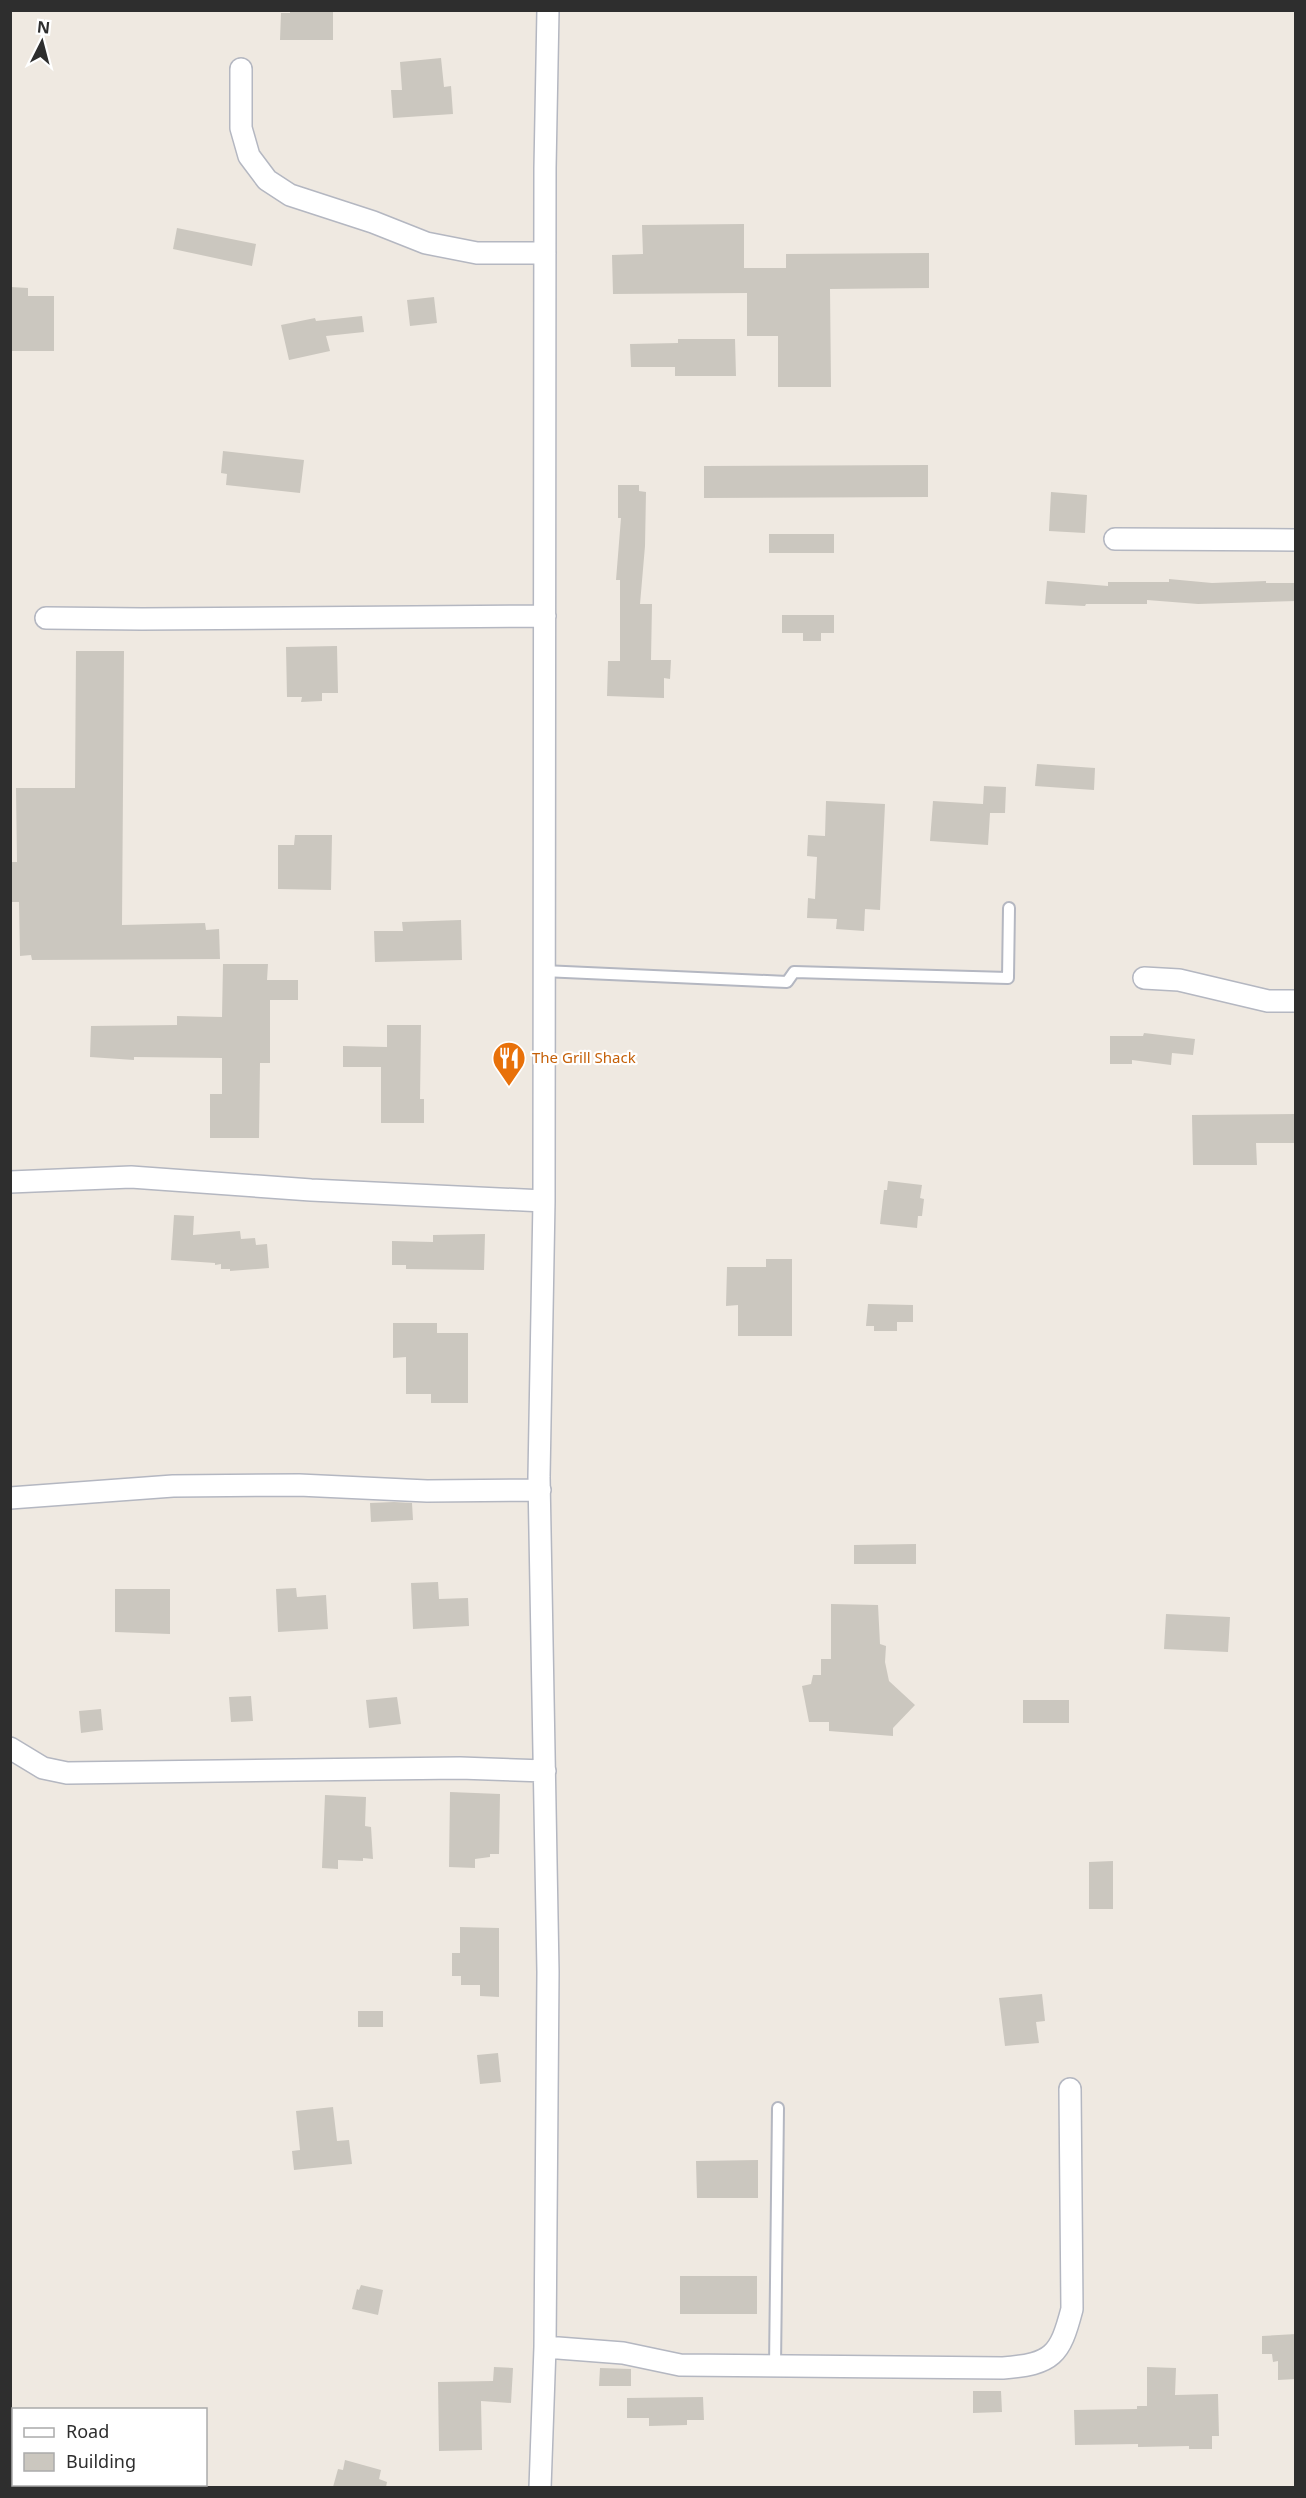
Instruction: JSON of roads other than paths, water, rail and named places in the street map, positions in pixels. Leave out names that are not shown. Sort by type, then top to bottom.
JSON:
[{"type":"street","points":[[540,2487],[544,2347],[548,1972],[540,1490],[548,10]]},
{"type":"street","points":[[241,69],[241,128],[249,156],[267,180],[290,195],[373,222],[426,243],[477,253],[545,253]]},
{"type":"street","points":[[1115,539],[1296,540]]},
{"type":"street","points":[[46,618],[545,616]]},
{"type":"street","points":[[1144,978],[1179,980],[1268,1001],[1296,1001]]},
{"type":"street","points":[[10,1182],[131,1178],[311,1190],[543,1201]]},
{"type":"street","points":[[10,1498],[173,1486],[299,1485],[427,1491],[540,1490]]},
{"type":"street","points":[[10,1748],[44,1768],[67,1773],[460,1768],[545,1771]]},
{"type":"street","points":[[544,2347],[623,2353],[680,2366],[775,2368],[1004,2368],[1030,2366],[1054,2355],[1064,2339],[1072,2309],[1070,2089]]},
{"type":"lane","points":[[543,971],[787,982],[794,972],[1008,978],[1009,908]]},
{"type":"lane","points":[[775,2368],[778,2108]]},
{"type":"place","name":"The Grill Shack","points":[[509,1087]]}]
